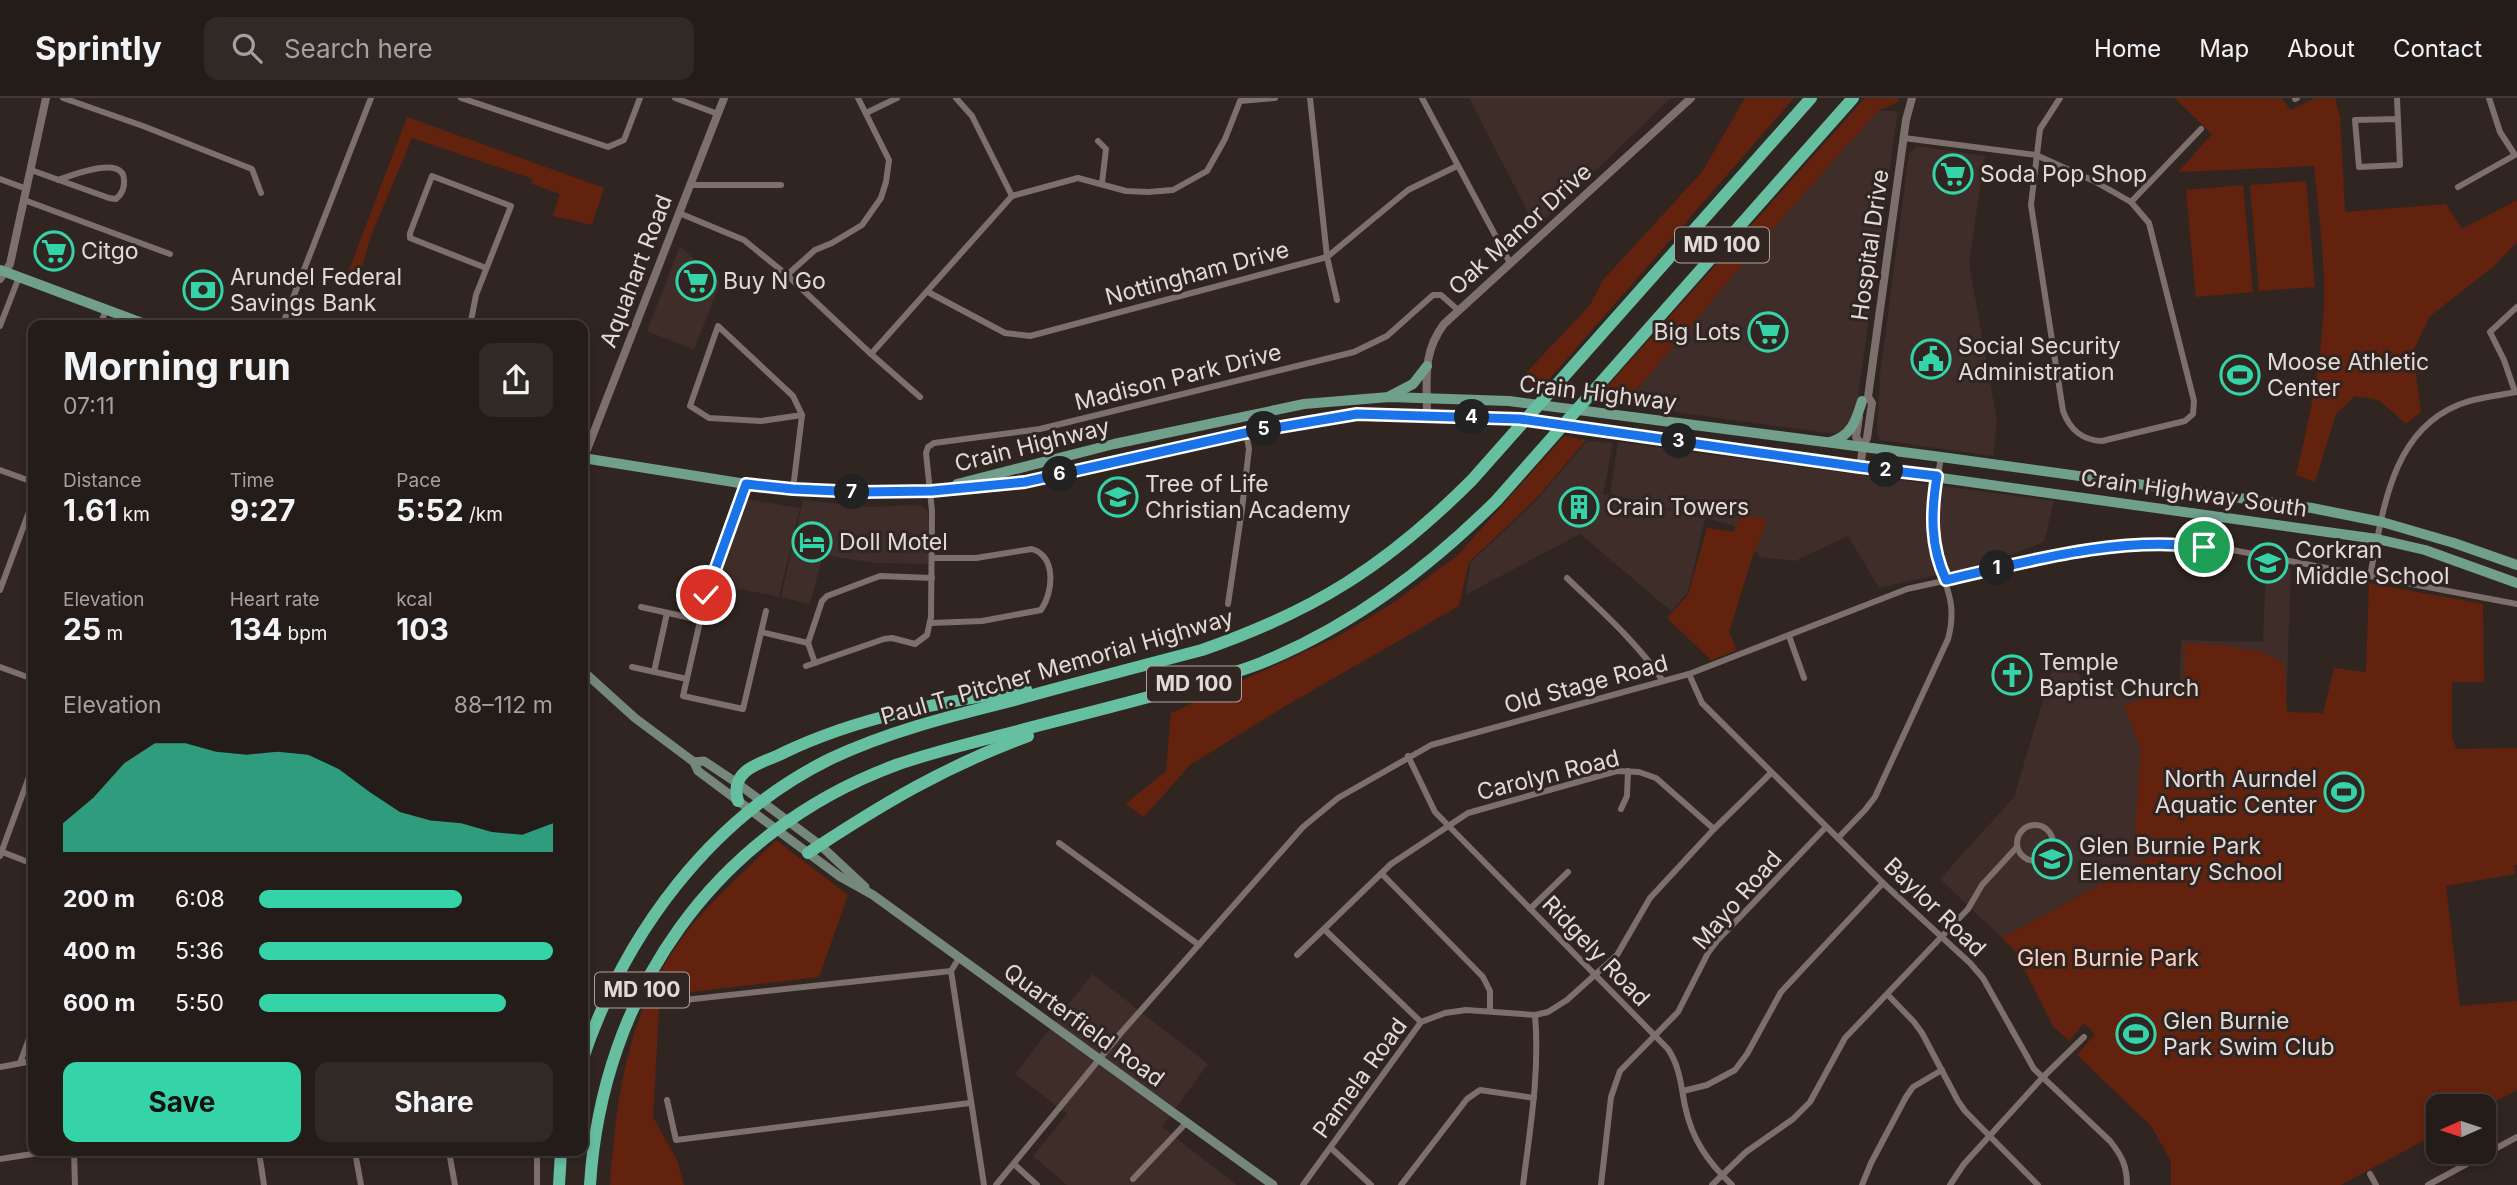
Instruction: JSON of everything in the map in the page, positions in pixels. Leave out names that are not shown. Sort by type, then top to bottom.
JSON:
[{"type":"highway","name":"Paul T. Pitcher Memorial Highway","points":[[588,1046],[606,1001],[646,927],[692,866],[745,816],[827,761],[888,735],[1202,650],[1249,634],[1327,596],[1365,572],[1427,524],[1506,442],[1811,98]]},
{"type":"highway","name":"MD 100","points":[[590,1185],[597,1120],[604,1087],[617,1047],[646,981],[668,944],[714,886],[742,859],[794,818],[837,792],[897,765],[1148,697],[1260,663],[1342,624],[1380,600],[1420,571],[1496,501],[1853,98]]},
{"type":"highway","points":[[738,801],[737,783],[746,771],[797,747],[867,721],[932,705],[1092,679]]},
{"type":"highway","points":[[808,853],[895,797],[958,764],[1031,734],[1148,697]]},
{"type":"highway","points":[[597,1185],[606,1099],[617,1047]]},
{"type":"highway","points":[[559,1185],[562,1156]]},
{"type":"main road","points":[[2,274],[19,277],[134,320]]},
{"type":"main road","points":[[1390,397],[1413,384],[1427,366]]},
{"type":"main road","name":"Crain Highway","points":[[932,491],[1114,444],[1268,410],[1334,400],[1390,397],[1532,404],[1906,453]]},
{"type":"main road","points":[[1826,442],[1835,440],[1850,430],[1865,399]]},
{"type":"main road","name":"Crain Highway","points":[[932,491],[1025,482],[1245,433],[1357,414],[1520,419],[1860,467]]},
{"type":"main road","name":"Crain Highway South","points":[[1906,453],[2312,508],[2382,522],[2517,565]]},
{"type":"main road","points":[[588,460],[793,489],[932,491]]},
{"type":"main road","name":"Crain Highway South","points":[[1860,467],[2378,539],[2425,550],[2517,583]]},
{"type":"main road","name":"Quarterfield Road","points":[[588,676],[628,712],[694,762],[698,771],[738,801],[839,876],[873,895],[1273,1185]]},
{"type":"main road","name":"Quarterfield Road","points":[[694,762],[704,761],[737,783],[820,845],[873,895]]},
{"type":"street","points":[[2,274],[27,189],[46,98]]},
{"type":"street","points":[[63,98],[252,169],[261,192]]},
{"type":"street","points":[[284,320],[371,98]]},
{"type":"street","points":[[461,98],[608,147],[624,140],[640,98]]},
{"type":"street","points":[[675,98],[718,114]]},
{"type":"street","name":"Aquahart Road","points":[[588,446],[724,98]]},
{"type":"street","points":[[787,275],[816,250],[862,225],[881,198],[889,160],[858,98]]},
{"type":"street","points":[[866,113],[897,98]]},
{"type":"street","points":[[956,98],[972,117],[1012,196]]},
{"type":"street","points":[[871,354],[1012,196],[1078,178],[1126,191],[1172,190],[1208,170],[1225,139],[1239,99],[1275,98]]},
{"type":"street","points":[[1310,98],[1326,257],[1337,300]]},
{"type":"street","points":[[1422,98],[1510,263]]},
{"type":"street","name":"Oak Manor Drive","points":[[1427,415],[1427,366],[1430,345],[1435,337],[1458,310],[1691,98]]},
{"type":"street","name":"Hospital Drive","points":[[1860,467],[1872,403],[1865,399],[1912,98]]},
{"type":"street","points":[[1904,138],[2036,155],[2094,181],[2131,202],[2149,223],[2194,401],[2193,414],[2185,421],[2102,441],[2089,440],[2067,423],[2031,205],[2036,155],[2040,129],[2060,98]]},
{"type":"street","points":[[2397,98],[2398,119],[2400,165],[2359,167],[2355,120],[2398,119]]},
{"type":"street","points":[[2458,187],[2516,154],[2500,132],[2489,98]]},
{"type":"street","points":[[2131,202],[2201,129]]},
{"type":"street","points":[[1098,141],[1105,149],[1102,183]]},
{"type":"street","name":"Nottingham Drive","points":[[928,292],[1005,333],[1030,336],[1326,257],[1408,190],[1457,166]]},
{"type":"street","points":[[31,170],[58,180],[116,199],[121,194],[124,181],[119,169],[105,168],[83,170],[58,180]]},
{"type":"street","points":[[471,320],[476,295],[511,206],[432,176],[410,238],[486,268]]},
{"type":"street","points":[[0,178],[27,189]]},
{"type":"street","points":[[690,185],[780,185]]},
{"type":"street","points":[[24,200],[170,254]]},
{"type":"street","points":[[679,213],[744,240],[787,275],[920,397]]},
{"type":"street","points":[[0,326],[19,277]]},
{"type":"street","name":"Madison Park Drive","points":[[932,491],[926,453],[928,447],[934,443],[1040,429],[1354,352],[1387,336],[1436,295],[1444,297],[1458,310]]},
{"type":"street","points":[[2370,576],[2387,496],[2400,457],[2426,425],[2456,405],[2516,392],[2490,332],[2517,307]]},
{"type":"street","points":[[102,320],[106,309]]},
{"type":"street","points":[[793,489],[802,415],[793,396],[718,326],[690,406],[709,418],[761,421],[802,415]]},
{"type":"street","points":[[1228,604],[1249,449],[1245,433]]},
{"type":"street","points":[[1838,838],[1875,797],[1948,639],[1952,611],[1934,538],[1934,496],[1941,457]]},
{"type":"street","points":[[0,470],[28,480]]},
{"type":"street","points":[[746,484],[706,595],[683,696],[744,709],[766,611]]},
{"type":"street","points":[[806,666],[888,638],[911,644],[920,642],[927,635],[931,623],[932,491]]},
{"type":"street","points":[[0,590],[28,514]]},
{"type":"street","name":"Old Stage Road","points":[[996,1185],[1098,1060],[1303,827],[1338,798],[1431,745],[1689,674],[1897,593],[2081,551],[2172,544],[2227,548],[2517,604]]},
{"type":"street","points":[[931,623],[982,621],[1041,610],[1050,590],[1045,558],[1039,551],[1032,549],[976,558],[932,558]]},
{"type":"street","points":[[815,663],[808,643],[822,601],[827,596],[880,576],[932,578]]},
{"type":"street","points":[[1567,578],[1609,616],[1652,664],[1663,681]]},
{"type":"street","points":[[641,607],[700,620]]},
{"type":"street","points":[[654,672],[667,613]]},
{"type":"street","points":[[761,632],[808,643]]},
{"type":"street","points":[[1789,636],[1804,678]]},
{"type":"street","points":[[0,667],[28,677]]},
{"type":"street","points":[[632,667],[687,679]]},
{"type":"street","name":"Baylor Road","points":[[1689,674],[1702,703],[1983,978],[2027,1060],[2120,1153],[2127,1169],[2127,1185]]},
{"type":"street","name":"Ridgely Road","points":[[1408,756],[1435,813],[1675,1059],[1689,1122],[1697,1143],[1707,1160],[1732,1185]]},
{"type":"street","points":[[1620,809],[1627,796],[1628,771]]},
{"type":"street","name":"Carolyn Road","points":[[1297,956],[1391,864],[1468,813],[1604,774],[1628,771],[1656,778],[1714,830]]},
{"type":"street","points":[[1523,1185],[1538,1044],[1535,1015],[1558,1006],[1617,955],[1650,898],[1771,773]]},
{"type":"street","points":[[28,780],[1,853],[28,862]]},
{"type":"street","points":[[1712,1185],[1746,1152],[1793,1119],[1810,1102],[1845,1038],[1968,909],[1982,885],[2017,847],[2019,834],[2029,825],[2042,826],[2053,840],[2049,853],[2038,860],[2025,858],[2017,847]]},
{"type":"street","name":"Mayo Road","points":[[1601,1185],[1615,1084],[1620,1071],[1678,1012],[1708,953],[1717,941],[1826,827]]},
{"type":"street","points":[[1059,843],[1199,945]]},
{"type":"street","points":[[1530,909],[1568,872]]},
{"type":"street","points":[[1381,874],[1483,977],[1490,991],[1490,1011]]},
{"type":"street","points":[[1683,1091],[1707,1085],[1735,1070],[1747,1054],[1781,992],[1883,883]]},
{"type":"street","points":[[1325,930],[1421,1022]]},
{"type":"street","points":[[959,958],[951,971],[984,1185]]},
{"type":"street","points":[[666,1002],[951,971]]},
{"type":"street","points":[[1888,995],[1914,1022],[1958,1101],[2038,1185]]},
{"type":"street","name":"Pamela Road","points":[[1303,1185],[1421,1022],[1445,1013],[1466,1010],[1535,1015]]},
{"type":"street","points":[[1950,1185],[1990,1135],[2084,1037]]},
{"type":"street","points":[[20,1063],[28,1041]]},
{"type":"street","points":[[0,1067],[28,1062]]},
{"type":"street","points":[[1863,1185],[1871,1163],[1906,1097],[1913,1087],[1942,1070]]},
{"type":"street","points":[[1402,1185],[1467,1099],[1480,1090],[1534,1098]]},
{"type":"street","points":[[667,1100],[676,1140],[970,1102]]},
{"type":"street","points":[[1133,1179],[1187,1122]]},
{"type":"street","points":[[2428,1185],[2440,1182],[2517,1137]]},
{"type":"street","points":[[1331,1148],[1371,1185]]},
{"type":"street","points":[[0,1159],[28,1155]]},
{"type":"street","points":[[74,1156],[75,1185]]},
{"type":"street","points":[[260,1156],[264,1185]]},
{"type":"street","points":[[356,1156],[361,1185]]},
{"type":"street","points":[[450,1156],[455,1185]]},
{"type":"street","points":[[537,1156],[537,1185]]},
{"type":"street","points":[[1014,1164],[1037,1185]]},
{"type":"street","points":[[2370,1174],[2376,1185]]},
{"type":"shaded area","points":[[1469,98],[1671,98],[1536,228]]},
{"type":"shaded area","points":[[1878,111],[1898,111],[1856,411],[1849,425],[1835,434],[1624,405],[1775,226]]},
{"type":"shaded area","points":[[1917,146],[1985,156],[1969,263],[1997,421],[1993,456],[1880,440],[1877,434],[1880,375],[1909,154]]},
{"type":"shaded area","points":[[680,246],[720,283],[694,350],[647,331]]},
{"type":"shaded area","points":[[1587,441],[1613,443],[1603,494],[1705,519],[1688,592],[1671,611],[1580,534],[1465,595],[1471,562],[1535,502]]},
{"type":"shaded area","points":[[1618,442],[2054,501],[2044,542],[1988,564],[1879,588],[1848,536],[1795,561],[1760,557],[1733,525],[1610,494]]},
{"type":"shaded area","points":[[746,499],[800,508],[779,597],[716,584]]},
{"type":"shaded area","points":[[803,500],[866,507],[922,505],[928,511],[928,564],[874,563],[823,555],[810,604],[781,597]]},
{"type":"shaded area","name":"Glen Burnie Park Elementary School","points":[[2266,564],[2291,568],[2286,712],[2171,1185],[2182,840],[2002,938],[1940,879],[2014,797],[2057,653],[2086,682],[2179,703],[2181,640],[2263,642]]},
{"type":"shaded area","points":[[1092,974],[1208,1064],[1162,1127],[1237,1185],[1067,1185],[1033,1156],[1067,1114],[1015,1074]]},
{"type":"green space","points":[[1745,98],[1794,98],[1539,391],[1522,377],[1590,305],[1603,280],[1702,172]]},
{"type":"green space","points":[[1865,98],[1899,98],[1898,102],[1878,111],[1775,226],[1624,405],[1595,400]]},
{"type":"green space","points":[[2174,98],[2281,98],[2291,110],[2315,98],[2335,98],[2340,117],[2345,212],[2446,204],[2462,229],[2517,200],[2517,242],[2493,267],[2430,316],[2413,351],[2421,412],[2406,424],[2379,400],[2355,396],[2336,414],[2315,482],[2296,475],[2316,380],[2324,308],[2323,255],[2314,166],[2178,172],[2212,134]]},
{"type":"green space","points":[[407,117],[604,188],[592,225],[553,216],[560,194],[532,184],[533,179],[412,138],[371,236],[357,284],[346,278]]},
{"type":"green space","points":[[2306,181],[2315,287],[2259,291],[2250,185]]},
{"type":"green space","points":[[2243,185],[2253,292],[2196,297],[2186,190]]},
{"type":"green space","points":[[1564,436],[1586,440],[1537,498],[1469,562],[1459,606],[1287,705],[1190,765],[1144,817],[1126,804],[1166,771],[1171,713],[1337,637],[1393,603],[1458,555]]},
{"type":"green space","points":[[1741,514],[1768,520],[1754,552],[1729,632],[1737,650],[1711,660],[1667,618],[1688,595],[1707,528],[1734,532]]},
{"type":"green space","name":"Glen Burnie Park","points":[[2369,583],[2483,604],[2484,682],[2452,682],[2452,739],[2457,749],[2517,748],[2517,865],[2514,865],[2515,874],[2446,886],[2460,1006],[2517,1001],[2517,1090],[2496,1101],[2496,1094],[2426,1094],[2426,1139],[2341,1185],[2171,1185],[2171,1161],[2151,1126],[2077,1055],[2095,1034],[2084,1023],[2069,1041],[2053,1026],[2015,951],[2002,938],[2169,847],[2133,861],[2141,749],[2124,705],[2184,687],[2185,643],[2263,652],[2284,664],[2287,712],[2323,713],[2334,668],[2366,672]]},
{"type":"green space","points":[[776,840],[848,895],[819,977],[666,995],[659,1010],[653,1117],[677,1160],[684,1185],[610,1185],[622,1080],[640,1015],[654,984],[693,924]]},
{"type":"place","name":"Soda Pop Shop","points":[[1953,174]]},
{"type":"place","name":"Citgo","points":[[54,251]]},
{"type":"place","name":"Buy N Go","points":[[696,281]]},
{"type":"place","name":"Arundel Federal Savings Bank","points":[[203,290]]},
{"type":"place","name":"Big Lots","points":[[1768,332]]},
{"type":"place","name":"Social Security Administration","points":[[1931,359]]},
{"type":"place","name":"Moose Athletic Center","points":[[2240,375]]},
{"type":"place","name":"Tree of Life Christian Academy","points":[[1118,497]]},
{"type":"place","name":"Crain Towers","points":[[1579,507]]},
{"type":"place","name":"Doll Motel","points":[[812,542]]},
{"type":"place","name":"Corkran Middle School","points":[[2268,563]]},
{"type":"place","name":"Temple Baptist Church","points":[[2012,675]]},
{"type":"place","name":"North Aurndel Aquatic Center","points":[[2344,792]]},
{"type":"place","name":"Glen Burnie Park Elementary School","points":[[2052,859]]},
{"type":"place","name":"Glen Burnie Park Swim Club","points":[[2136,1034]]},
{"type":"route","points":[[706,595],[746,484],[860,492],[932,491],[1025,482],[1245,433],[1357,414],[1520,419],[1937,476],[1934,538],[1938,562],[1946,580],[2103,548],[2172,544],[2204,547]]}]
